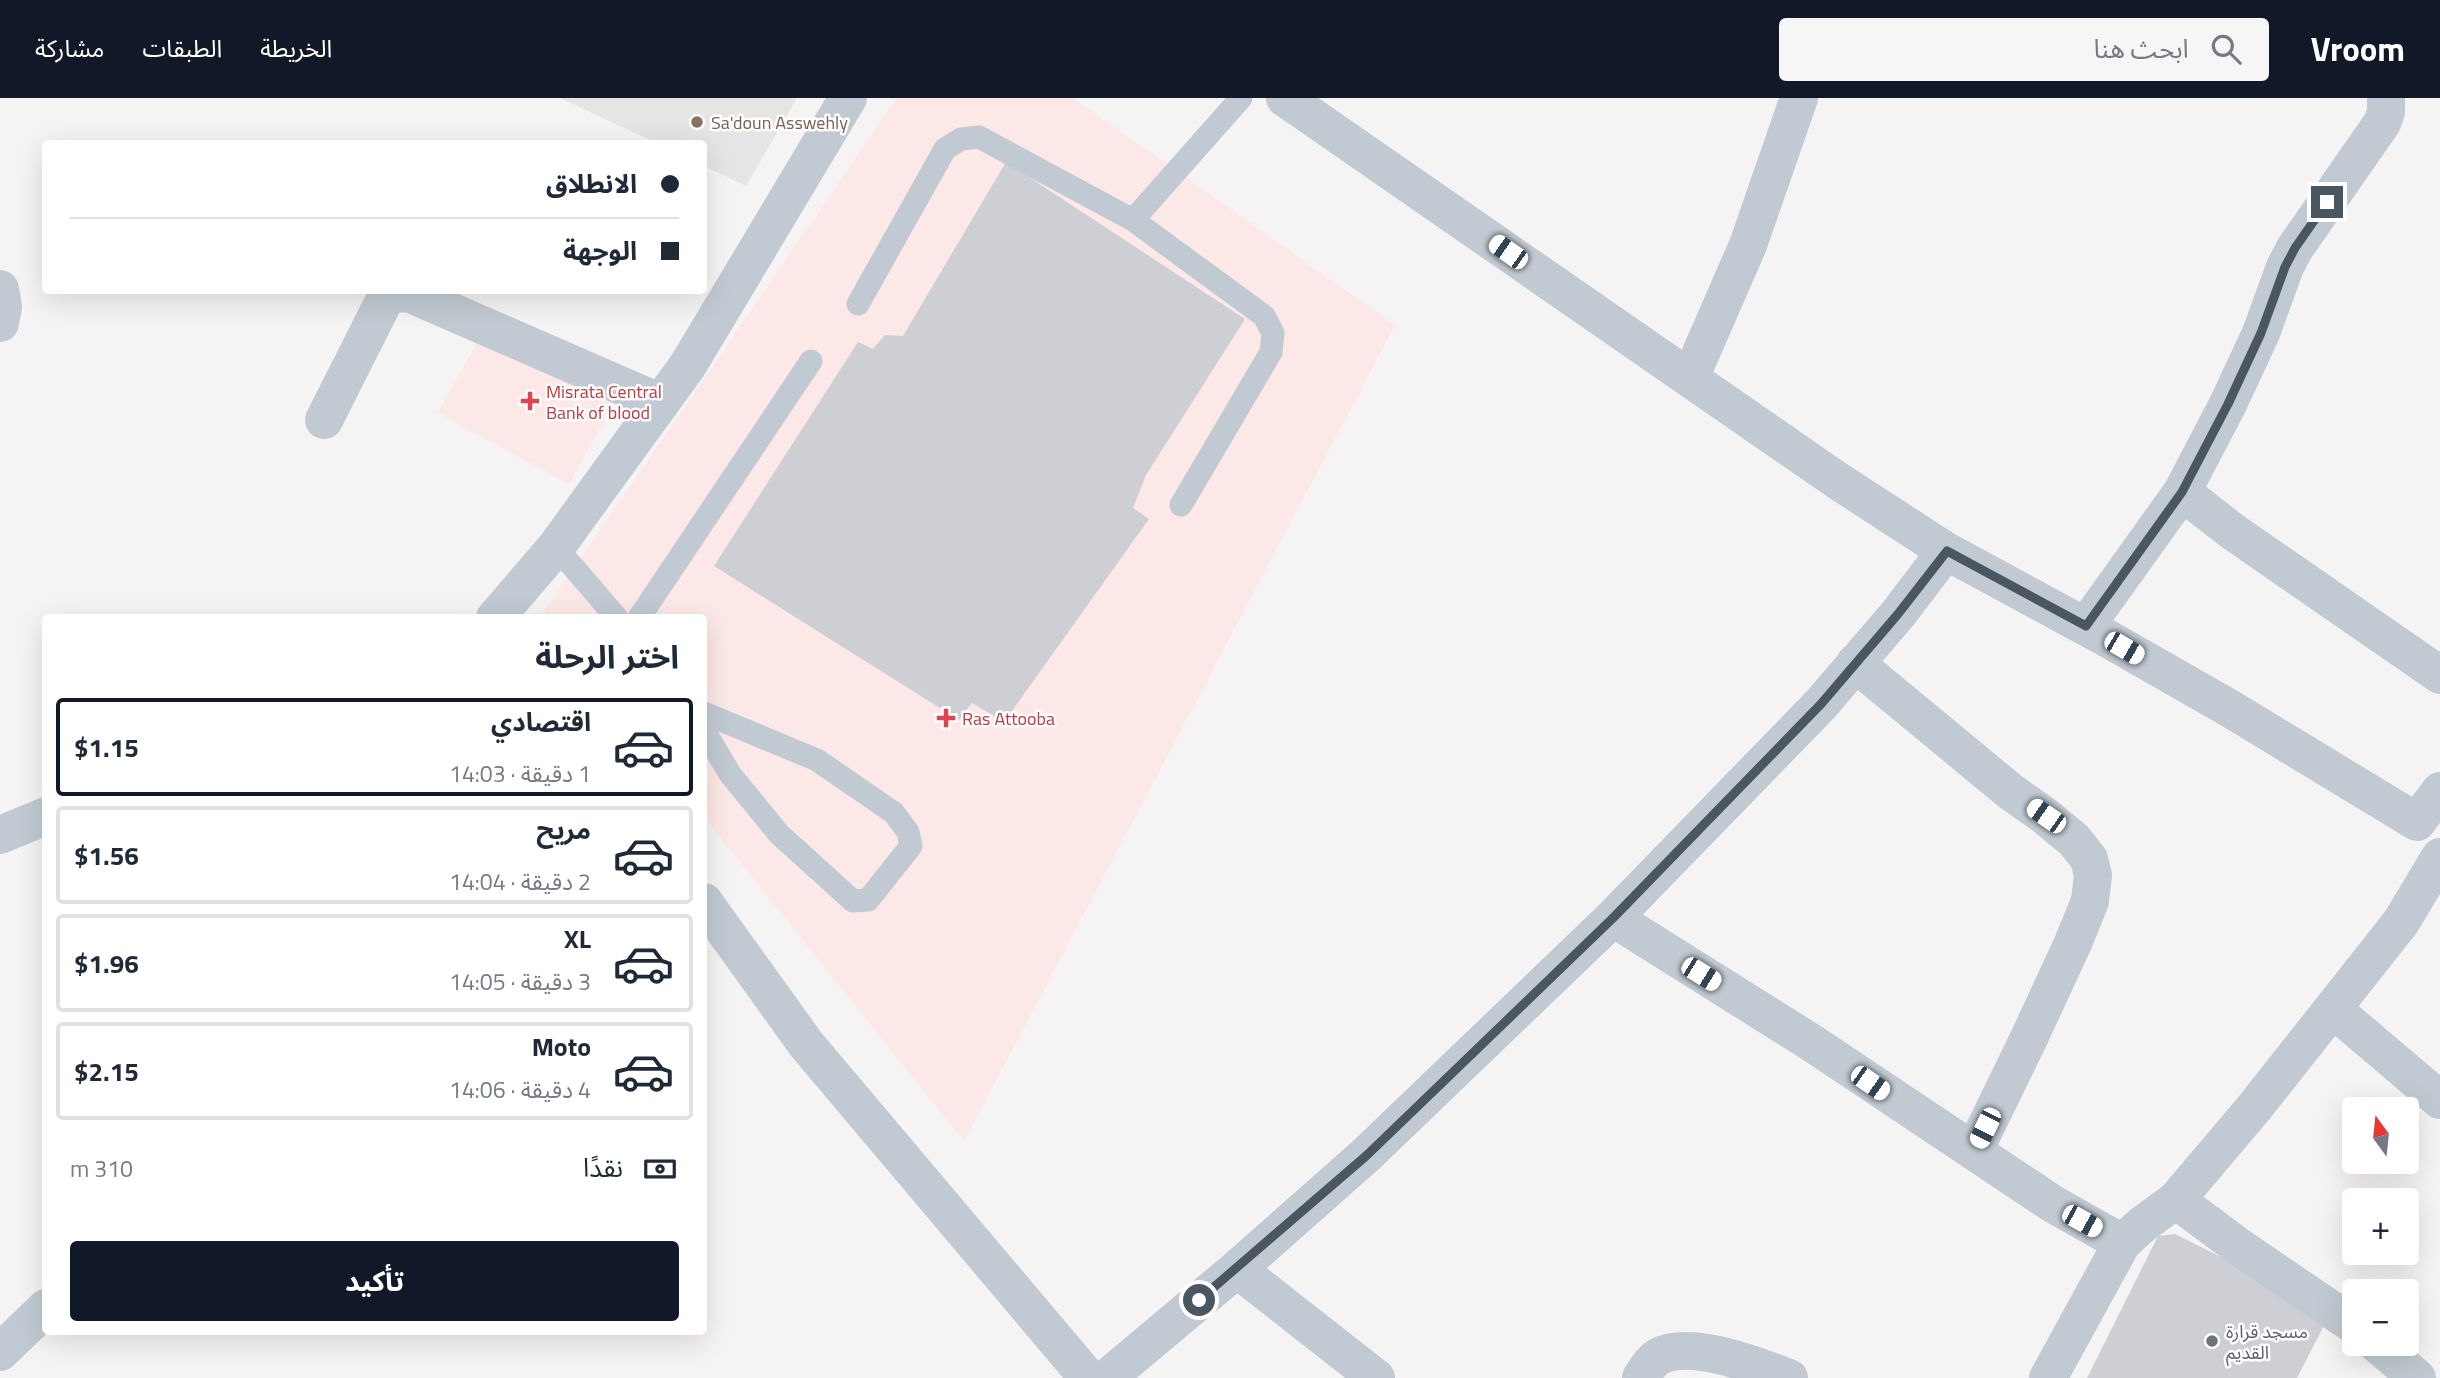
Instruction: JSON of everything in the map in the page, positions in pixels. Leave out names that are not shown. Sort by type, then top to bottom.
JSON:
[{"type":"street","points":[[498,614],[556,547],[688,365],[848,98]]},
{"type":"street","points":[[1285,98],[1839,481],[1947,551],[2229,708],[2428,830],[2440,791]]},
{"type":"street","points":[[1690,379],[1748,245],[1799,98]]},
{"type":"street","points":[[2086,626],[2182,492],[2261,333],[2285,267],[2295,248],[2376,134],[2386,112],[2386,98]]},
{"type":"street","points":[[0,289],[3,307],[0,323]]},
{"type":"street","points":[[324,420],[385,299],[395,294]]},
{"type":"street","points":[[411,294],[661,403]]},
{"type":"street","points":[[2182,492],[2232,531],[2440,675]]},
{"type":"street","points":[[1107,1378],[1366,1156],[1613,918],[1821,704],[1898,614],[1947,551]]},
{"type":"street","points":[[1855,663],[2011,792],[2046,816],[2074,840],[2089,859],[2092,876],[2090,901],[2057,979],[1974,1151]]},
{"type":"street","points":[[0,835],[42,818]]},
{"type":"street","points":[[2048,1378],[2122,1243],[2176,1200],[2334,1010],[2401,922],[2440,857]]},
{"type":"street","points":[[707,906],[806,1044],[1088,1378]]},
{"type":"street","points":[[1613,918],[1812,1043],[2053,1205],[2122,1243]]},
{"type":"street","points":[[2334,1010],[2440,1100]]},
{"type":"street","points":[[2176,1200],[2342,1317]]},
{"type":"street","points":[[1237,1269],[1376,1378]]},
{"type":"street","points":[[0,1352],[42,1312]]},
{"type":"street","points":[[1641,1378],[1657,1357],[1690,1351],[1709,1353],[1789,1378]]},
{"type":"street","points":[[2391,1356],[2417,1378]]},
{"type":"lane","points":[[1133,220],[1241,98]]},
{"type":"lane","points":[[858,304],[945,149],[961,139],[979,137],[1133,220],[1264,316],[1273,333],[1271,352],[1181,505]]},
{"type":"lane","points":[[642,614],[811,361]]},
{"type":"lane","points":[[556,547],[614,614]]},
{"type":"lane","points":[[707,714],[817,760],[894,813],[908,832],[911,846],[868,900],[853,901],[779,834],[730,774],[707,735]]},
{"type":"shaded area","name":"Sa'doun Asswehly","points":[[560,98],[797,98],[746,186],[707,167],[707,140],[650,140]]},
{"type":"shaded area","name":"Ras Attooba","points":[[897,98],[1073,98],[1395,325],[964,1141],[707,821],[707,614],[542,614]]},
{"type":"shaded area","name":"Misrata Central Bank of blood","points":[[491,318],[622,389],[569,484],[438,413]]},
{"type":"building","points":[[1006,162],[1245,319],[1146,475],[1133,508],[1149,519],[1004,722],[972,703],[959,720],[714,566],[858,342],[873,349],[885,335],[903,336]]},
{"type":"building","points":[[2175,1234],[2331,1312],[2297,1378],[2087,1378],[2158,1236]]},
{"type":"place","name":"Sa'doun Asswehly","points":[[697,122]]},
{"type":"place","name":"Misrata Central Bank of blood","points":[[530,401]]},
{"type":"place","name":"Ras Attooba","points":[[946,718]]},
{"type":"place","name":"مسجد قرارة القديم","points":[[2212,1341]]},
{"type":"route","points":[[1199,1300],[1366,1156],[1613,918],[1821,704],[1898,614],[1947,551],[2086,626],[2182,492],[2261,333],[2285,267],[2327,202]]}]
